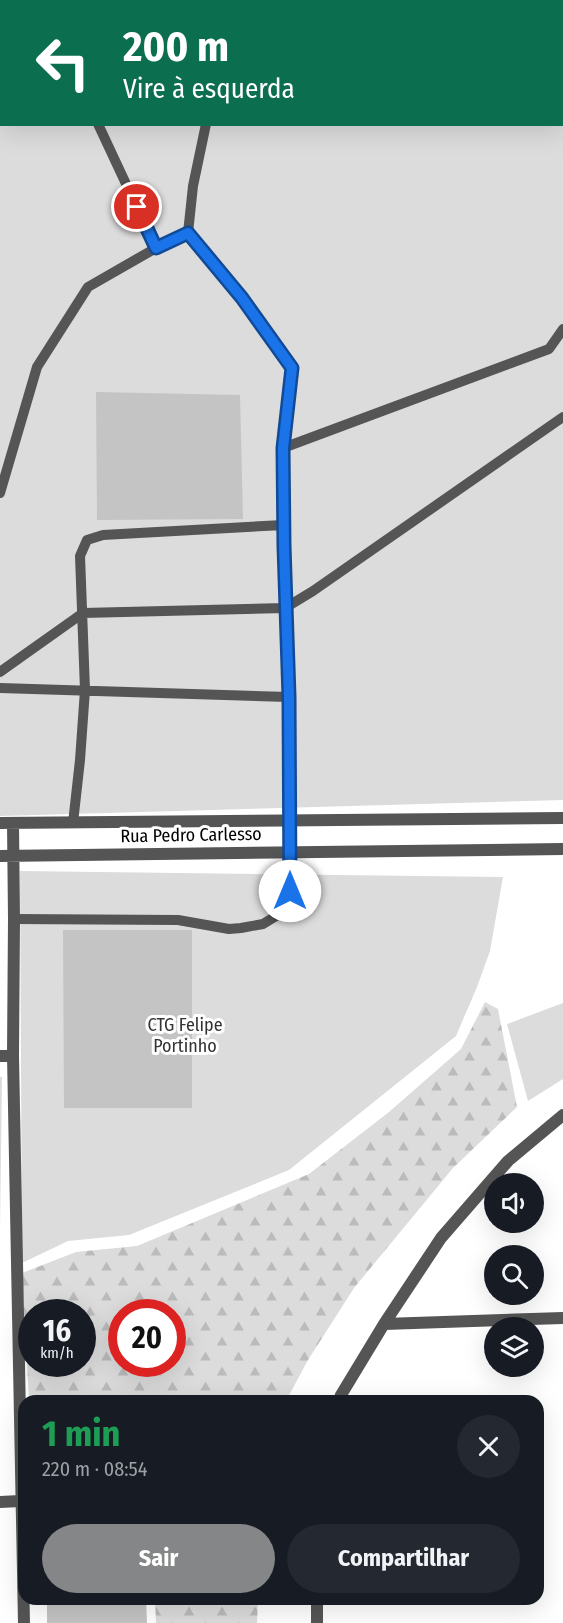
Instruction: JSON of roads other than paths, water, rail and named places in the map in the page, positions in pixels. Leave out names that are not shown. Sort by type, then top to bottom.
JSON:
[{"type":"street","name":"Rua Pedro Carlesso","points":[[0,823],[563,818]]},
{"type":"street","points":[[13,823],[14,919],[6,1056],[18,1437]]},
{"type":"street","name":"Rua Pedro Carlesso","points":[[0,856],[563,849]]},
{"type":"street","points":[[341,1395],[384,1324],[441,1238],[508,1161],[563,1115]]},
{"type":"street","points":[[384,1324],[563,1318]]},
{"type":"street","points":[[0,1502],[18,1501]]},
{"type":"street","points":[[23,1605],[24,1623]]},
{"type":"street","points":[[316,1605],[316,1623]]},
{"type":"lane","points":[[99,126],[156,248]]},
{"type":"lane","points":[[14,919],[178,920],[229,929],[262,924],[281,913],[290,891],[289,697],[283,525],[283,448],[292,368],[242,298],[188,233],[193,186],[206,126]]},
{"type":"lane","points":[[0,494],[38,368],[88,287],[156,248],[188,233]]},
{"type":"lane","points":[[283,448],[549,349],[563,328]]},
{"type":"lane","points":[[0,672],[82,613],[285,608],[313,591],[563,417]]},
{"type":"lane","points":[[73,823],[85,690],[80,556],[87,540],[103,535],[283,525]]},
{"type":"lane","points":[[0,688],[289,697]]},
{"type":"park label","name":"CTG Felipe Portinho","points":[[185,1035]]}]
